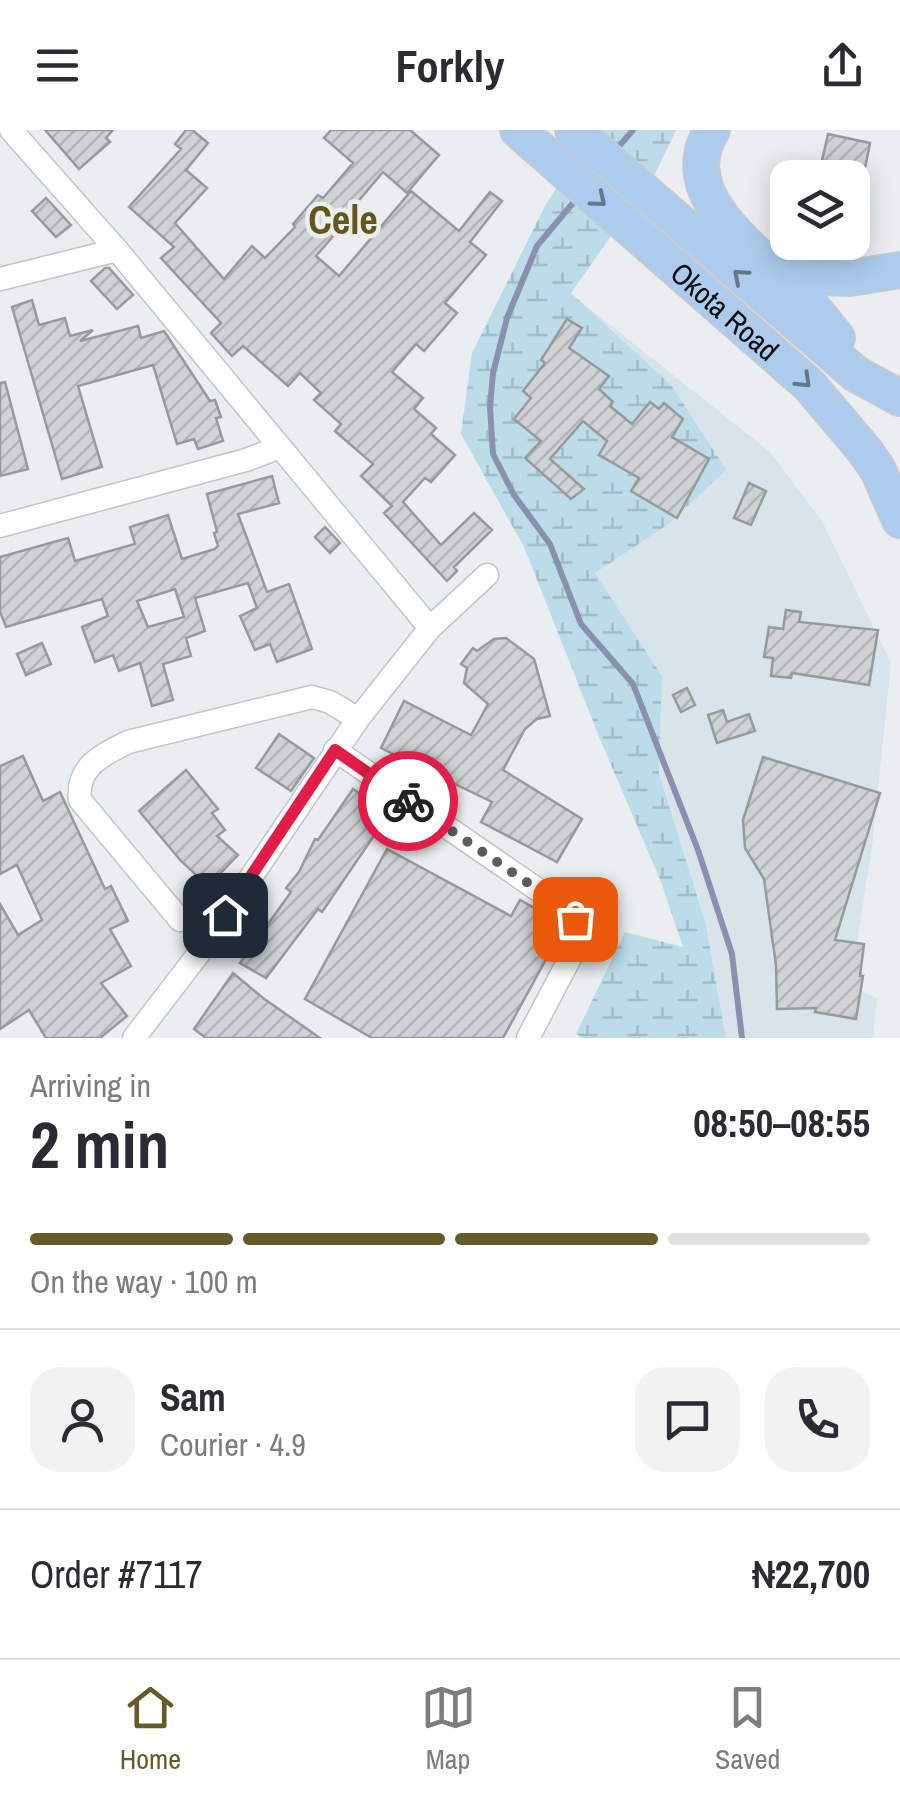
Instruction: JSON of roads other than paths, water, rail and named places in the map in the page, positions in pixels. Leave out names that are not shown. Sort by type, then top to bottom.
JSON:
[{"type":"main road","name":"Okota Road","points":[[518,130],[544,153],[666,235],[856,374],[900,398]]},
{"type":"main road","name":"Okota Road","points":[[572,130],[666,235],[889,468],[900,520]]},
{"type":"main road","points":[[712,130],[703,149],[704,181],[710,200],[745,245],[781,276],[838,339],[856,374]]},
{"type":"main road","points":[[781,276],[850,278],[900,270]]},
{"type":"street","points":[[11,130],[117,250],[430,628]]},
{"type":"street","points":[[0,279],[117,250]]},
{"type":"street","points":[[0,526],[246,460],[280,447]]},
{"type":"street","points":[[134,1038],[203,948],[358,718],[430,628],[488,575]]},
{"type":"street","points":[[180,920],[80,800],[78,786],[84,771],[102,755],[128,742],[312,698],[330,702],[358,718]]},
{"type":"street","points":[[335,750],[575,919],[578,943],[528,1038]]},
{"type":"waterway","points":[[614,152],[633,130]]},
{"type":"waterway","points":[[578,197],[537,246],[507,318],[493,373],[493,454],[514,495],[550,544],[581,624],[633,684],[698,850],[732,954],[742,1038]]},
{"type":"district","name":"Cele","points":[[343,219]]}]
